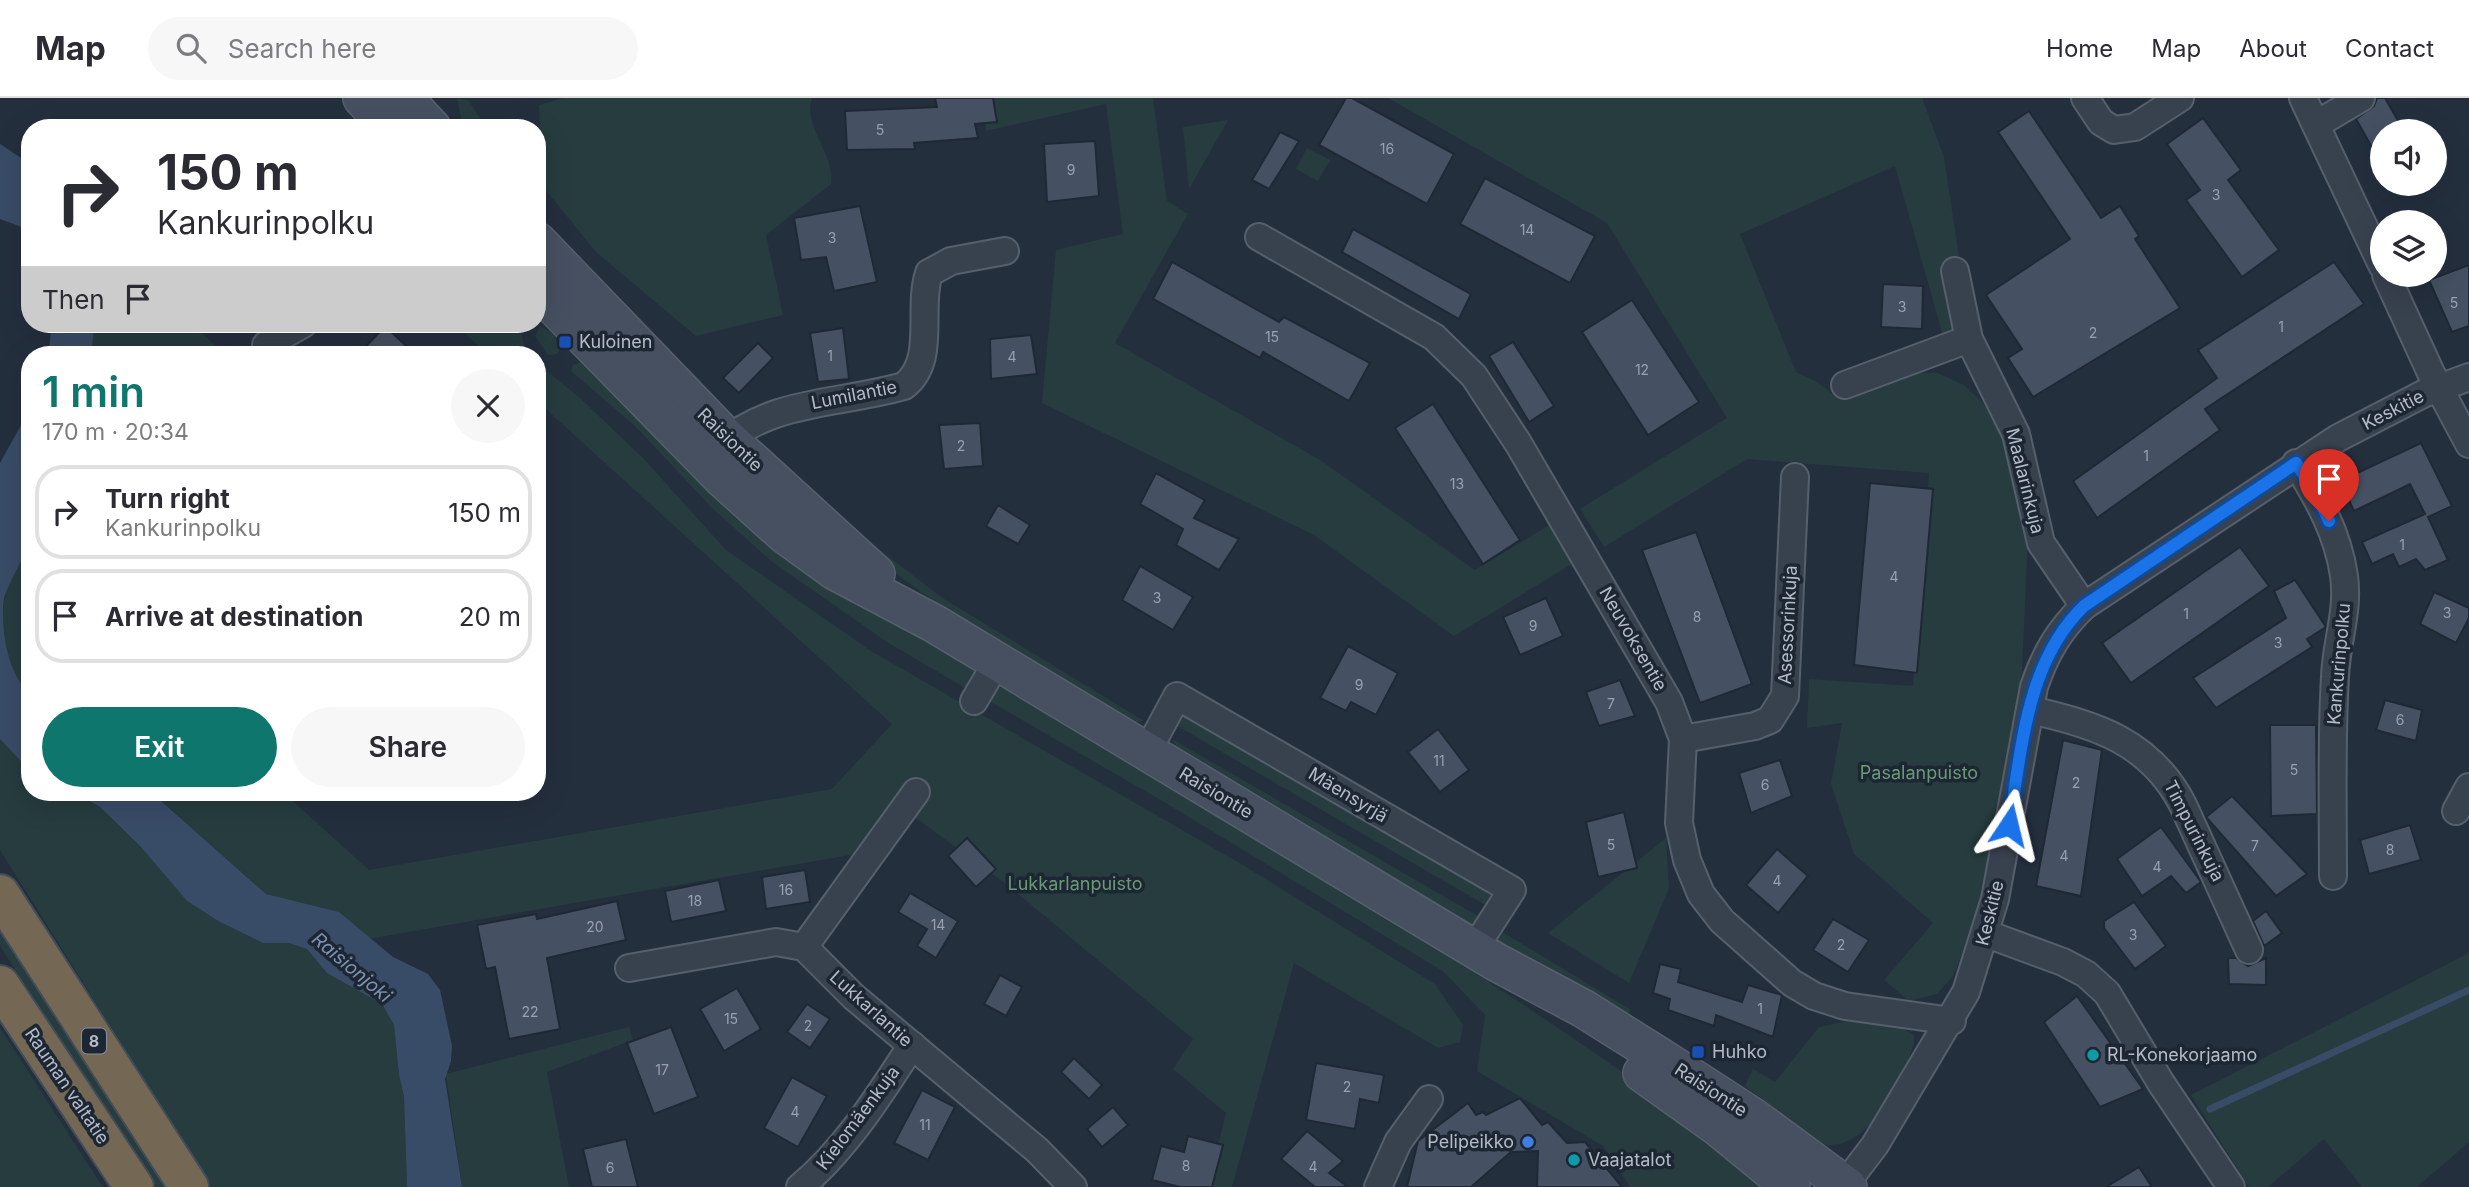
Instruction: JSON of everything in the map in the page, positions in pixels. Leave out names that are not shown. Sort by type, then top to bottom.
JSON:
[{"type":"highway","name":"8","points":[[0,894],[189,1187]]},
{"type":"highway","name":"Rauman valtatie","points":[[0,985],[134,1187]]},
{"type":"main road","points":[[388,108],[412,119]]},
{"type":"main road","name":"Raisiontie","points":[[546,252],[715,449]]},
{"type":"main road","name":"Raisiontie","points":[[546,297],[715,449],[850,552],[935,624],[1485,956],[1584,1009],[1753,1117],[1845,1186]]},
{"type":"main road","name":"Raisiontie","points":[[1485,956],[1719,1128],[1791,1187]]},
{"type":"street","points":[[2085,98],[2101,122],[2114,130],[2135,127],[2180,98]]},
{"type":"street","points":[[2303,98],[2370,239]]},
{"type":"street","points":[[2317,124],[2361,98]]},
{"type":"street","name":"Neuvoksentie","points":[[1259,237],[1434,337],[1474,376],[1525,453],[1669,702],[1683,739],[1679,823],[1687,860],[1701,894],[1722,921],[1792,983],[1814,996],[1845,1006],[1952,1021]]},
{"type":"street","name":"Lumilantie","points":[[715,449],[766,415],[904,386],[915,377],[921,366],[923,298],[929,273],[951,261],[1004,251]]},
{"type":"street","name":"Maalarinkuja","points":[[1955,271],[1969,339],[2016,434],[2041,543],[2084,606]]},
{"type":"street","points":[[2392,287],[2469,444]]},
{"type":"street","points":[[266,345],[287,333]]},
{"type":"street","points":[[1845,384],[1969,339]]},
{"type":"street","name":"Keskitie","points":[[1845,1186],[1875,1145],[1952,1021],[1966,992],[1987,934],[2030,710],[2042,663],[2066,624],[2084,606],[2296,463],[2338,438],[2439,387],[2469,377]]},
{"type":"street","name":"Kankurinpolku","points":[[2296,463],[2318,497],[2329,521],[2344,577],[2345,608],[2335,673],[2333,710],[2333,876]]},
{"type":"street","name":"Asessorinkuja","points":[[1683,739],[1755,726],[1770,720],[1785,696],[1795,477]]},
{"type":"street","points":[[974,701],[998,662]]},
{"type":"street","name":"Mäensyrjä","points":[[1147,752],[1177,696],[1512,890],[1485,956]]},
{"type":"street","name":"Timpurinkuja","points":[[2030,710],[2102,730],[2157,764],[2177,793],[2228,899],[2249,950]]},
{"type":"street","points":[[2456,811],[2469,787]]},
{"type":"street","points":[[629,968],[776,942],[804,947],[916,792]]},
{"type":"street","points":[[1987,934],[2063,962],[2086,974],[2107,993],[2161,1083],[2231,1187]]},
{"type":"street","name":"Lukkarlantie","points":[[804,947],[854,997],[1037,1150],[1073,1187]]},
{"type":"street","name":"Kielomäenkuja","points":[[800,1187],[829,1160],[883,1089],[912,1045]]},
{"type":"street","points":[[1378,1187],[1398,1142],[1429,1099]]},
{"type":"green space","points":[[457,98],[469,101],[480,119],[461,119]]},
{"type":"green space","points":[[563,98],[812,98],[811,119],[829,162],[831,184],[766,235],[783,315],[696,336],[597,253],[546,191],[546,119],[540,119],[539,105]]},
{"type":"green space","points":[[982,98],[1153,98],[1167,201],[1188,214],[1115,343],[1320,460],[1475,570],[1551,524],[1575,562],[1454,636],[1314,535],[1042,403],[1056,250],[1123,234],[1106,104],[986,131]]},
{"type":"green space","name":"Pasalanpuisto","points":[[1388,98],[1922,98],[1944,157],[1963,284],[1981,336],[1945,343],[1895,166],[1740,234],[1796,372],[1817,382],[1838,398],[1910,373],[1938,373],[1964,385],[1983,403],[2000,431],[2014,472],[2028,532],[2022,672],[1980,911],[1953,976],[1937,994],[1909,1001],[1884,980],[1933,923],[1854,854],[1831,784],[1842,723],[1807,728],[1809,679],[1913,686],[1929,473],[1747,459],[1604,547],[1580,509],[1727,418],[1607,223]]},
{"type":"green space","points":[[1228,120],[1189,189],[1183,127]]},
{"type":"green space","points":[[1307,148],[1330,160],[1318,181],[1296,169]]},
{"type":"green space","points":[[546,329],[554,334],[560,349],[557,354],[548,355],[546,346],[542,346],[535,336],[536,333],[546,333]]},
{"type":"green space","points":[[94,333],[202,333],[216,346],[92,346]]},
{"type":"green space","points":[[465,333],[521,333],[525,346],[478,346]]},
{"type":"green space","points":[[580,362],[975,669],[976,675],[967,689],[887,642],[771,561],[712,508],[635,426],[571,371],[573,365]]},
{"type":"green space","name":"Lukkarlanpuisto","points":[[546,370],[580,398],[643,458],[726,550],[871,651],[1243,865],[1435,984],[1463,1025],[1460,1042],[1438,1048],[1294,963],[1232,1187],[1208,1187],[1226,1113],[1173,1069],[1193,1039],[1006,884],[905,810],[856,854],[368,939],[339,912],[266,894],[161,801],[293,801],[369,870],[832,789],[892,724],[546,409]]},
{"type":"green space","points":[[843,521],[941,597],[1144,721],[1133,723],[1001,646],[884,565]]},
{"type":"green space","points":[[21,555],[21,684],[10,664],[3,626],[4,602]]},
{"type":"green space","points":[[1002,687],[1300,864],[1496,987],[1592,1051],[1779,1187],[1630,1187],[1603,1146],[1477,1071],[1485,1015],[1444,972],[1164,802],[991,702],[991,691]]},
{"type":"green space","points":[[1188,711],[1502,893],[1487,906],[1172,723]]},
{"type":"green space","points":[[0,739],[21,761],[21,801],[90,801],[100,807],[140,846],[187,901],[220,922],[263,943],[289,943],[307,949],[328,973],[382,1004],[394,1025],[404,1097],[407,1187],[211,1187],[0,850]]},
{"type":"green space","points":[[1172,739],[1478,916],[1478,920],[1470,927],[1180,754]]},
{"type":"green space","points":[[1666,838],[1669,888],[1629,983],[1548,933]]},
{"type":"green space","points":[[0,922],[171,1187],[154,1187],[0,946]]},
{"type":"green space","points":[[1501,931],[1631,1010],[1626,1017],[1495,941]]},
{"type":"green space","points":[[2469,953],[2469,1142],[2417,1187],[2362,1187],[2324,1139],[2268,1187],[2249,1187],[2191,1095]]},
{"type":"green space","points":[[1857,1019],[1893,1023],[1914,1035],[1914,1043],[1892,1094],[1869,1126],[1855,1137],[1839,1144],[1823,1145],[1745,1086],[1753,1069],[1775,1082],[1819,1027]]},
{"type":"green space","points":[[629,1027],[633,1040],[547,1072],[569,1187],[462,1187],[446,1074]]},
{"type":"green space","points":[[0,1028],[97,1178],[103,1187],[0,1187]]},
{"type":"water","points":[[0,144],[21,158],[21,228],[0,219]]},
{"type":"water","points":[[51,333],[94,333],[92,346],[49,346]]},
{"type":"water","points":[[21,425],[21,560],[4,598],[3,622],[7,649],[21,683],[21,761],[0,739],[0,463]]},
{"type":"water","name":"Raisionjoki","points":[[90,801],[161,801],[266,894],[339,912],[393,957],[428,974],[440,990],[452,1046],[451,1061],[445,1079],[462,1187],[407,1187],[404,1097],[394,1025],[382,1004],[327,973],[307,949],[289,943],[263,943],[220,922],[187,901],[140,846],[100,807]]},
{"type":"building","points":[[935,98],[993,98],[997,122],[975,124],[978,138],[914,143],[915,149],[847,150],[845,111],[937,107]]},
{"type":"building","points":[[1346,98],[1352,98],[1454,154],[1427,204],[1319,145]]},
{"type":"building","points":[[2377,98],[2385,98],[2397,119],[2370,119],[2370,144],[2356,119],[2374,106]]},
{"type":"building","points":[[2029,111],[2101,218],[2120,206],[2139,236],[2135,239],[2180,308],[2033,397],[2008,358],[2022,349],[1986,295],[2070,239],[1998,132]]},
{"type":"building","points":[[2203,118],[2241,170],[2228,180],[2279,250],[2242,277],[2186,200],[2200,190],[2167,144]]},
{"type":"building","points":[[1280,132],[1299,141],[1269,189],[1252,180]]},
{"type":"building","points":[[1095,141],[1099,196],[1047,202],[1044,144]]},
{"type":"building","points":[[1485,178],[1595,236],[1570,283],[1460,224]]},
{"type":"building","points":[[860,206],[877,282],[834,291],[826,257],[801,260],[794,218]]},
{"type":"building","points":[[1353,229],[1471,294],[1459,319],[1342,252]]},
{"type":"building","points":[[1172,262],[1279,322],[1284,317],[1370,363],[1349,401],[1263,352],[1260,358],[1153,299]]},
{"type":"building","points":[[2334,262],[2364,304],[2205,409],[2220,430],[2097,518],[2073,481],[2217,378],[2198,350]]},
{"type":"building","points":[[2469,265],[2469,326],[2452,332],[2432,287],[2447,287],[2447,273]]},
{"type":"building","points":[[1883,284],[1923,286],[1922,329],[1881,327]]},
{"type":"building","points":[[1632,300],[1699,402],[1648,435],[1582,332]]},
{"type":"building","points":[[843,328],[849,379],[818,382],[810,333]]},
{"type":"building","points":[[378,333],[392,333],[406,346],[366,346]]},
{"type":"building","points":[[1031,335],[1037,374],[991,379],[990,339]]},
{"type":"building","points":[[1513,342],[1554,406],[1529,422],[1489,356]]},
{"type":"building","points":[[758,343],[773,358],[739,393],[723,378]]},
{"type":"building","points":[[1433,404],[1520,540],[1483,564],[1395,428]]},
{"type":"building","points":[[980,423],[983,466],[944,469],[939,425]]},
{"type":"building","points":[[2421,443],[2452,506],[2428,517],[2448,560],[2425,570],[2416,559],[2399,567],[2393,554],[2372,564],[2362,542],[2425,514],[2410,484],[2354,511],[2340,481]]},
{"type":"building","points":[[1156,473],[1205,500],[1194,518],[1239,539],[1219,570],[1176,545],[1183,529],[1140,504]]},
{"type":"building","points":[[1870,483],[1933,489],[1917,673],[1854,665]]},
{"type":"building","points":[[998,505],[1030,525],[1018,544],[986,526]]},
{"type":"building","points":[[1696,532],[1752,684],[1700,703],[1642,550]]},
{"type":"building","points":[[2240,547],[2269,586],[2131,683],[2102,643]]},
{"type":"building","points":[[1140,566],[1193,597],[1173,630],[1122,600]]},
{"type":"building","points":[[2295,580],[2326,627],[2307,639],[2312,647],[2216,708],[2193,678],[2286,618],[2274,591]]},
{"type":"building","points":[[2434,592],[2469,608],[2469,618],[2456,643],[2420,624]]},
{"type":"building","points":[[1546,598],[1563,636],[1520,655],[1503,617]]},
{"type":"building","points":[[1348,646],[1398,673],[1376,715],[1351,702],[1346,711],[1320,698]]},
{"type":"building","points":[[1620,680],[1635,716],[1599,726],[1586,692]]},
{"type":"building","points":[[2385,700],[2422,710],[2416,741],[2376,730]]},
{"type":"building","points":[[2270,725],[2316,725],[2317,814],[2271,816]]},
{"type":"building","points":[[1438,729],[1469,770],[1440,792],[1408,752]]},
{"type":"building","points":[[2063,740],[2102,750],[2081,896],[2036,886]]},
{"type":"building","points":[[1780,760],[1792,796],[1751,813],[1739,773]]},
{"type":"building","points":[[2232,796],[2307,874],[2276,896],[2206,817]]},
{"type":"building","points":[[1624,812],[1637,868],[1598,877],[1586,822]]},
{"type":"building","points":[[2410,825],[2421,860],[2369,874],[2360,840]]},
{"type":"building","points":[[2161,827],[2201,882],[2186,893],[2171,876],[2142,896],[2117,859]]},
{"type":"building","points":[[967,838],[996,869],[976,887],[948,856]]},
{"type":"building","points":[[1777,849],[1808,876],[1778,913],[1746,885]]},
{"type":"building","points":[[805,870],[810,902],[766,909],[762,877]]},
{"type":"building","points":[[719,880],[726,911],[671,922],[665,891]]},
{"type":"building","points":[[910,893],[958,921],[936,958],[917,946],[927,929],[898,912]]},
{"type":"building","points":[[617,901],[626,940],[547,958],[560,1029],[509,1039],[495,967],[486,969],[477,925],[536,914],[537,919]]},
{"type":"building","points":[[2134,902],[2166,946],[2135,969],[2104,928],[2104,921]]},
{"type":"building","points":[[2266,911],[2282,933],[2264,946],[2253,921]]},
{"type":"building","points":[[1833,919],[1869,940],[1848,972],[1813,950]]},
{"type":"building","points":[[2228,958],[2236,958],[2248,966],[2266,958],[2266,985],[2229,984]]},
{"type":"building","points":[[1660,964],[1681,969],[1678,982],[1742,1002],[1748,985],[1782,995],[1773,1037],[1716,1015],[1714,1026],[1668,1010],[1670,999],[1653,993]]},
{"type":"building","points":[[1000,975],[1022,987],[1006,1016],[984,1004]]},
{"type":"building","points":[[737,988],[761,1029],[724,1051],[700,1009]]},
{"type":"building","name":"RL-Konekorjaamo","points":[[2077,996],[2143,1089],[2100,1107],[2044,1022]]},
{"type":"building","points":[[807,1004],[830,1019],[810,1048],[787,1032]]},
{"type":"building","points":[[671,1027],[698,1097],[654,1114],[627,1043]]},
{"type":"building","points":[[1074,1058],[1102,1085],[1089,1099],[1061,1072]]},
{"type":"building","points":[[1316,1063],[1384,1075],[1379,1103],[1360,1099],[1355,1129],[1306,1120]]},
{"type":"building","points":[[792,1077],[827,1096],[798,1147],[764,1128]]},
{"type":"building","points":[[922,1090],[955,1107],[928,1160],[894,1143]]},
{"type":"building","points":[[1520,1098],[1542,1125],[1548,1122],[1567,1143],[1585,1142],[1622,1187],[1537,1187],[1538,1151],[1511,1152],[1471,1187],[1407,1187],[1418,1141],[1468,1103],[1476,1115],[1483,1112],[1486,1115]]},
{"type":"building","points":[[1113,1107],[1128,1125],[1102,1147],[1087,1129]]},
{"type":"building","points":[[1307,1131],[1343,1161],[1329,1173],[1348,1187],[1315,1187],[1281,1159]]},
{"type":"building","points":[[1188,1136],[1223,1145],[1212,1187],[1180,1187],[1152,1180],[1161,1146],[1184,1152]]},
{"type":"building","points":[[626,1139],[638,1187],[592,1187],[583,1149]]},
{"type":"building","points":[[2139,1167],[2152,1187],[2106,1187]]},
{"type":"waterway","points":[[2210,1109],[2469,990]]},
{"type":"place","name":"Kuloinen","points":[[565,342]]},
{"type":"place","name":"Huhko","points":[[1698,1052]]},
{"type":"place","name":"RL-Konekorjaamo","points":[[2093,1055]]},
{"type":"place","name":"Pelipeikko","points":[[1528,1142]]},
{"type":"place","name":"Vaajatalot","points":[[1574,1160]]},
{"type":"route","points":[[2009,825],[2034,687],[2042,663],[2066,624],[2084,606],[2296,463],[2318,497],[2329,521]]}]
